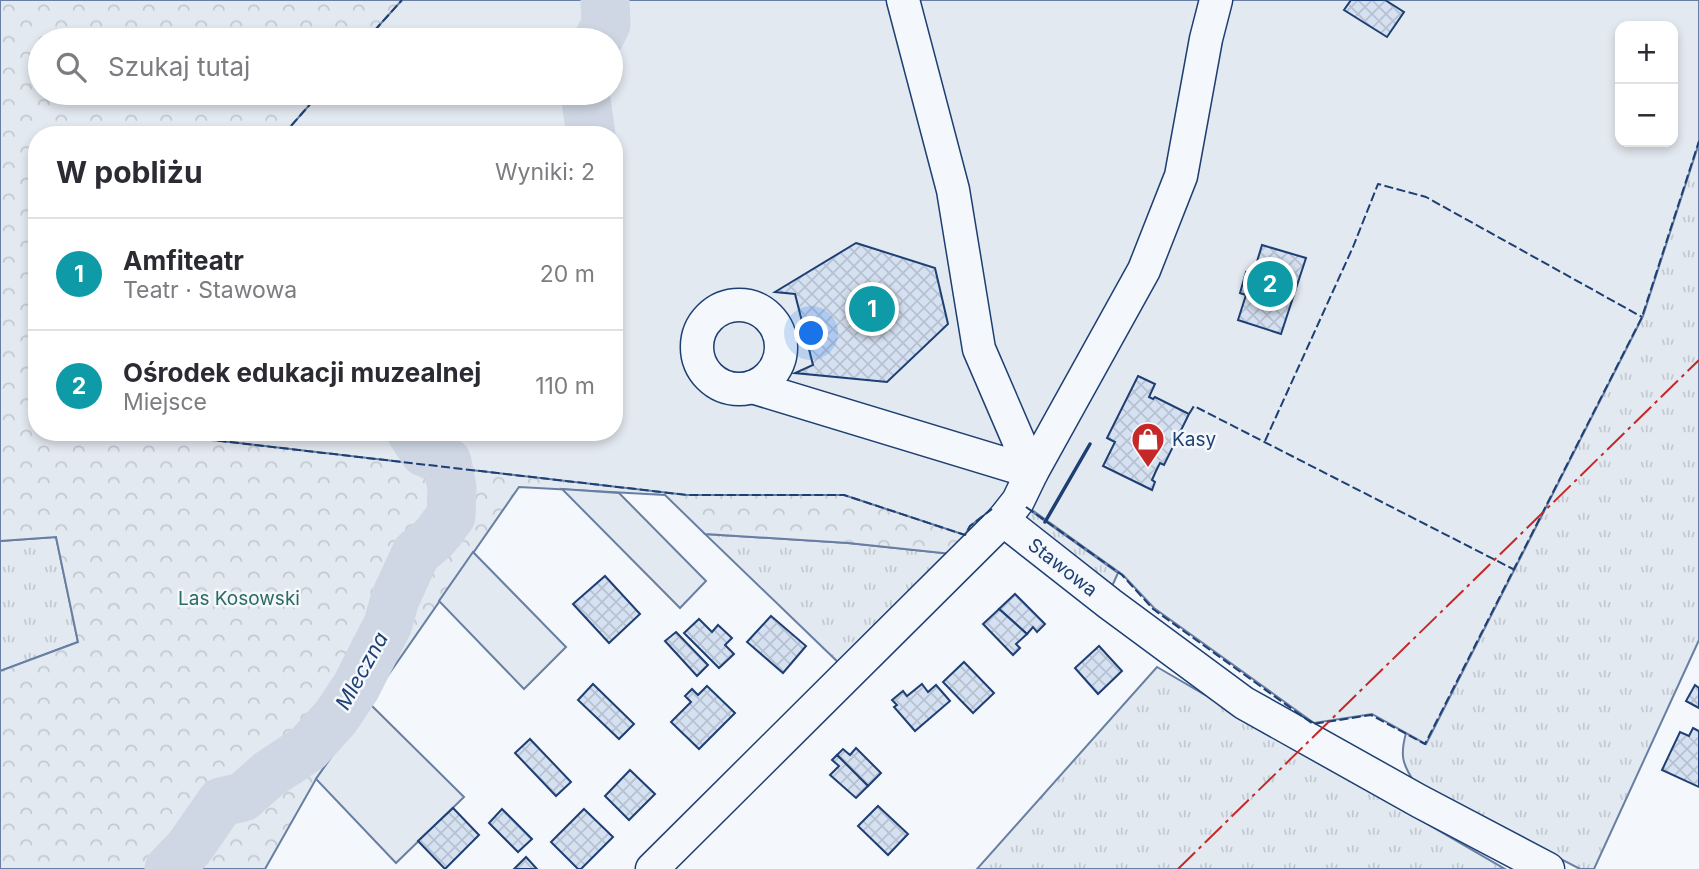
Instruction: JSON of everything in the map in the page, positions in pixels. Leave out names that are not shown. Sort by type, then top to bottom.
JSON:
[{"type":"street","points":[[903,0],[953,190],[979,349],[1032,472]]},
{"type":"street","points":[[652,869],[1003,520],[1018,501],[1144,270],[1175,194],[1181,176],[1206,39],[1216,0]]},
{"type":"street","points":[[752,387],[1032,472]]},
{"type":"street","name":"Stawowa","points":[[1003,520],[1244,703],[1419,801],[1548,869]]},
{"type":"green space","name":"Las Kosowski","points":[[0,0],[899,0],[623,131],[623,126],[28,126],[28,441],[623,441],[623,433],[1010,496],[952,554],[848,543],[705,534],[665,495],[519,487],[316,779],[265,869],[0,869],[0,671],[78,642],[56,537],[0,541]]},
{"type":"green space","points":[[402,0],[1699,0],[1699,143],[1643,316],[1426,744],[1372,714],[1314,723],[1154,608],[1123,575],[1011,495],[970,526],[965,535],[844,495],[687,495],[221,441],[623,441],[623,126],[291,126],[309,105],[623,105],[623,28],[377,28]]},
{"type":"green space","points":[[1699,140],[1699,640],[1594,869],[1580,869],[1415,783],[1403,759],[1404,741],[1406,733],[1425,743]]},
{"type":"green space","points":[[562,489],[619,493],[706,581],[680,608]]},
{"type":"green space","points":[[1024,506],[1118,573],[1113,584],[1108,585],[1022,530]]},
{"type":"green space","points":[[705,534],[848,543],[952,554],[841,665]]},
{"type":"green space","points":[[56,537],[78,642],[0,671],[0,541]]},
{"type":"green space","points":[[473,552],[566,647],[524,689],[439,601]]},
{"type":"green space","points":[[1157,667],[1505,869],[977,869]]},
{"type":"green space","points":[[369,703],[464,797],[396,863],[316,779]]},
{"type":"building","points":[[1351,0],[1385,0],[1404,12],[1387,37],[1344,10]]},
{"type":"building","points":[[856,243],[935,268],[948,324],[887,382],[795,373],[813,365],[795,294],[775,292]]},
{"type":"building","points":[[1262,245],[1306,258],[1281,334],[1238,320],[1246,295],[1240,293],[1246,272],[1253,275]]},
{"type":"building","points":[[1138,376],[1155,384],[1149,397],[1155,397],[1189,414],[1164,465],[1160,463],[1156,471],[1152,490],[1103,466],[1115,442],[1107,438]]},
{"type":"building","points":[[605,576],[640,614],[609,643],[573,604]]},
{"type":"building","points":[[1015,594],[1045,624],[1037,632],[1033,627],[1027,634],[999,609]]},
{"type":"building","points":[[999,609],[1027,634],[1016,644],[1020,648],[1013,655],[983,624]]},
{"type":"building","points":[[771,616],[806,646],[783,673],[747,642]]},
{"type":"building","points":[[699,619],[712,632],[718,625],[732,638],[725,645],[734,654],[719,668],[684,633]]},
{"type":"building","points":[[676,632],[708,665],[697,676],[665,641]]},
{"type":"building","points":[[1099,646],[1122,671],[1098,694],[1075,668]]},
{"type":"building","points":[[964,662],[994,693],[973,713],[943,682]]},
{"type":"building","points":[[593,684],[634,724],[619,739],[578,700]]},
{"type":"building","points":[[922,684],[928,692],[936,685],[950,701],[915,731],[894,707],[897,705],[892,700],[903,691],[907,696]]},
{"type":"building","points":[[1695,685],[1699,688],[1699,708],[1686,701]]},
{"type":"building","points":[[707,686],[735,713],[699,749],[671,722],[691,702],[685,696],[692,689],[698,695]]},
{"type":"building","points":[[1693,728],[1699,731],[1699,787],[1662,770],[1680,732],[1689,736]]},
{"type":"building","points":[[530,739],[571,782],[556,796],[515,753]]},
{"type":"building","points":[[856,748],[881,773],[868,786],[837,755],[843,749],[850,755]]},
{"type":"building","points":[[837,755],[868,786],[856,798],[830,775],[839,766],[832,760]]},
{"type":"building","points":[[630,770],[655,794],[629,820],[605,796]]},
{"type":"building","points":[[878,806],[908,834],[888,855],[858,826]]},
{"type":"building","points":[[453,808],[479,835],[445,869],[418,841]]},
{"type":"building","points":[[502,809],[532,839],[518,852],[489,823]]},
{"type":"building","points":[[584,809],[613,837],[578,869],[551,842]]},
{"type":"building","points":[[526,857],[537,869],[514,869]]},
{"type":"waterway","name":"Mleczna","points":[[604,28],[605,0]]},
{"type":"waterway","name":"Mleczna","points":[[587,105],[590,126]]},
{"type":"waterway","name":"Mleczna","points":[[169,869],[189,848],[221,802],[243,797],[269,774],[308,748],[336,717],[356,687],[388,624],[395,599],[416,553],[434,538],[451,516],[452,488],[447,462],[424,452],[417,441]]},
{"type":"fence","points":[[377,28],[402,0]]},
{"type":"fence","points":[[291,126],[309,105]]},
{"type":"fence","points":[[1026,507],[1122,575],[1153,609],[1313,724],[1371,715],[1425,744],[1642,317],[1699,141]]},
{"type":"fence","points":[[1265,441],[1353,247],[1378,184],[1426,197],[1642,317]]},
{"type":"fence","points":[[1189,414],[1194,406],[1513,569]]},
{"type":"fence","points":[[221,441],[687,495],[844,495],[965,535],[970,526],[992,509]]},
{"type":"wall","points":[[1045,522],[1090,444]]},
{"type":"power","points":[[1178,869],[1699,360]]},
{"type":"place","name":"Ośrodek edukacji muzealnej","points":[[1270,284]]},
{"type":"place","name":"Amfiteatr","points":[[872,309]]},
{"type":"place","name":"Kasy","points":[[1148,469]]}]
